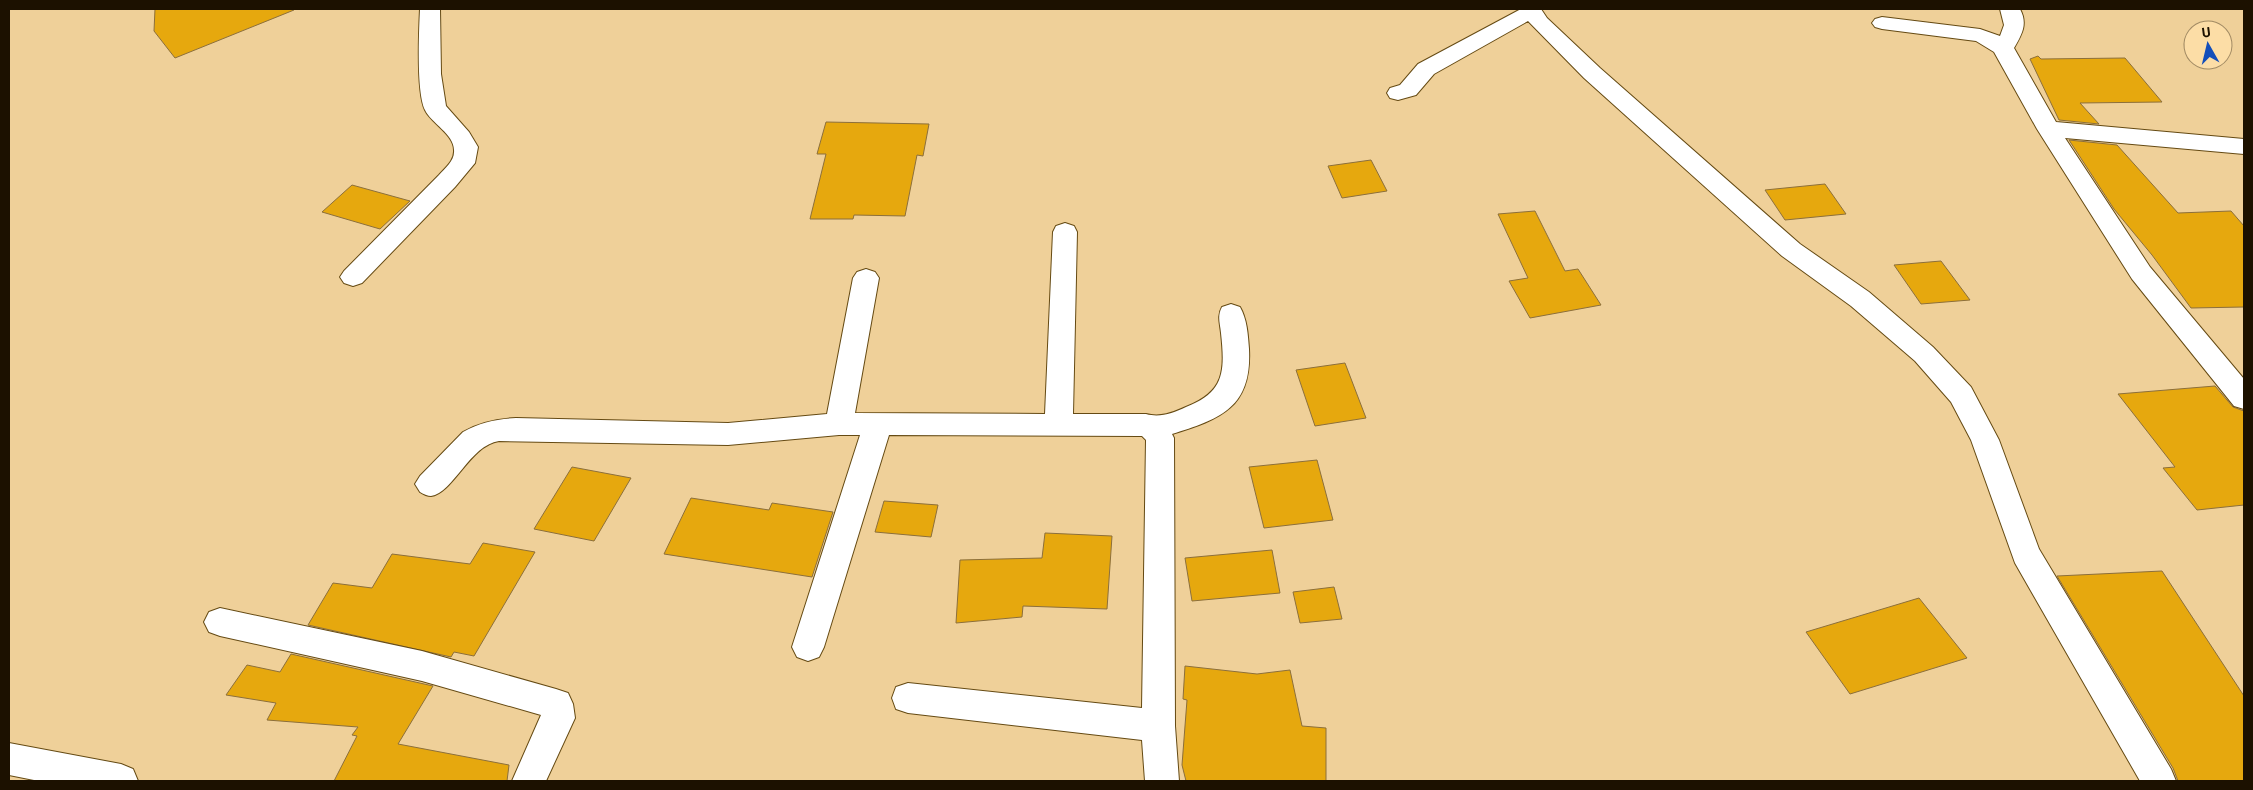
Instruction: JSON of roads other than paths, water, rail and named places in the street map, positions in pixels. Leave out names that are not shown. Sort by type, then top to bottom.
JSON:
[{"type":"street","points":[[353,277],[463,163],[466,147],[461,137],[435,108],[430,66],[430,9]]},
{"type":"street","points":[[2003,48],[2016,23],[2010,9]]},
{"type":"street","points":[[1398,93],[1408,90],[1426,69],[1531,10],[1538,22],[1592,73],[1720,185],[1762,226],[1790,250],[1860,299],[1924,354],[1961,395],[1985,440],[2026,554],[2159,781]]},
{"type":"street","points":[[1882,23],[1980,35],[1992,40],[2003,48],[2048,130],[2141,273],[2244,398]]},
{"type":"street","points":[[2048,130],[2244,146]]},
{"type":"street","points":[[1059,424],[1065,232]]},
{"type":"street","points":[[839,424],[866,278]]},
{"type":"street","points":[[1154,429],[1206,410],[1226,396],[1234,377],[1237,350],[1231,314]]},
{"type":"street","points":[[430,484],[465,447],[480,435],[516,429],[728,434],[839,424],[1146,424],[1154,429],[1160,438],[1158,726],[1162,781]]},
{"type":"street","points":[[808,647],[878,424]]},
{"type":"street","points":[[220,622],[422,666],[556,704],[558,718],[530,781]]},
{"type":"street","points":[[908,698],[1158,726]]},
{"type":"street","points":[[9,759],[121,781]]}]
